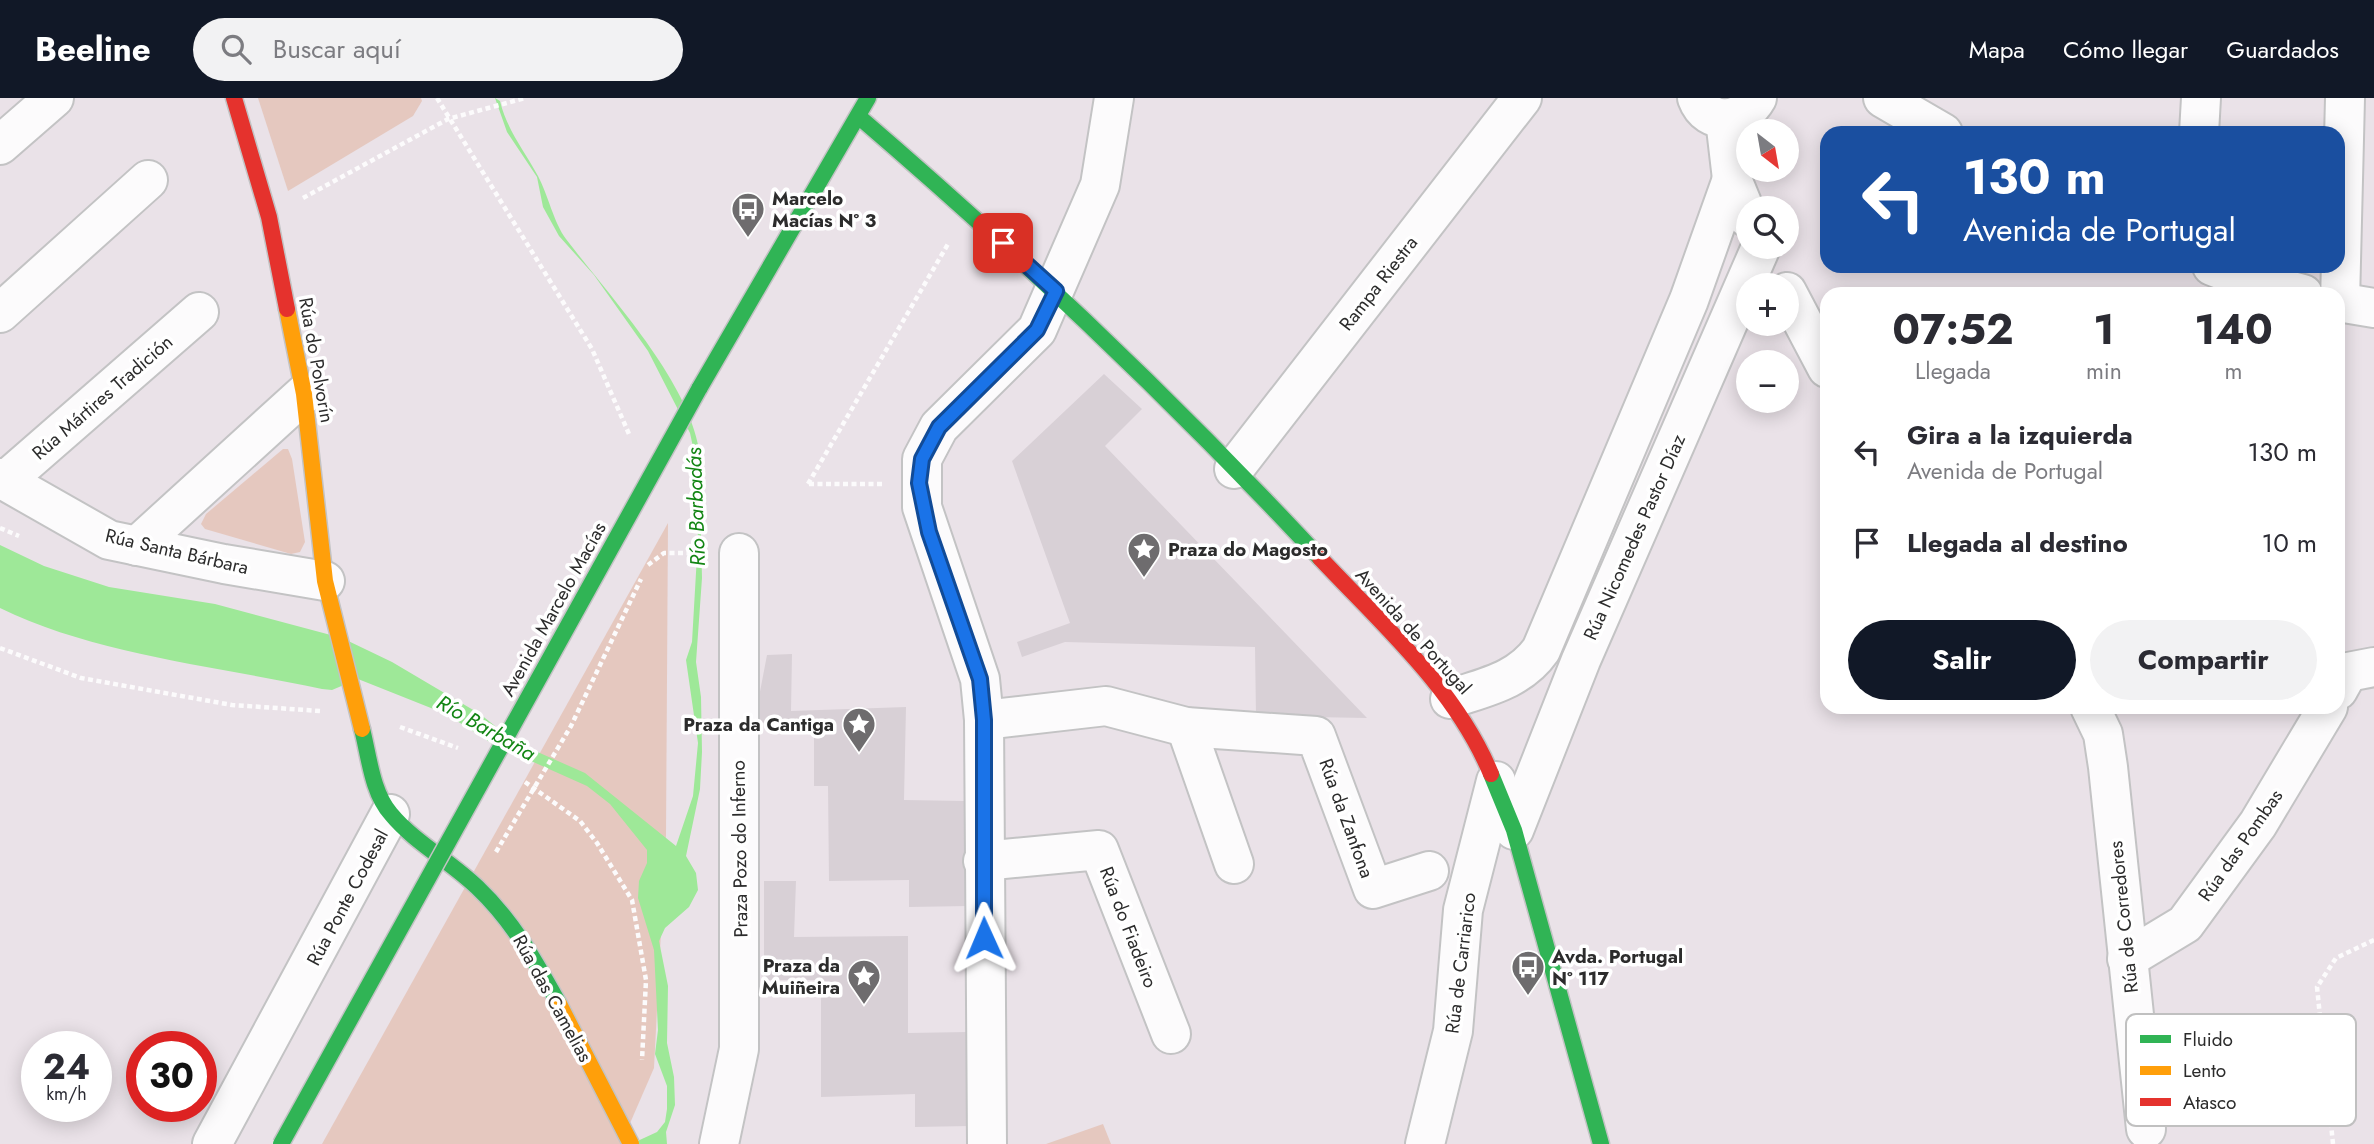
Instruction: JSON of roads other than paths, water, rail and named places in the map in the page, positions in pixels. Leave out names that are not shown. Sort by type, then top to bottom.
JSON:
[{"type":"street","points":[[0,145],[54,98]]},
{"type":"street","name":"Rúa do Polvorín","points":[[234,98],[268,217],[304,394],[326,581],[337,634]]},
{"type":"street","name":"Avenida Marcelo Macías","points":[[281,1144],[699,389],[868,98]]},
{"type":"street","points":[[987,1144],[984,720],[980,679],[929,532],[919,483],[922,459],[939,427],[1037,330],[1100,185],[1114,98]]},
{"type":"street","name":"Rampa Riestra","points":[[1234,469],[1521,98]]},
{"type":"street","name":"Rúa Nicomedes Pastor Díaz","points":[[1739,196],[1711,108],[1744,114],[1757,98]]},
{"type":"street","points":[[1883,98],[1931,126]]},
{"type":"street","points":[[2199,126],[2201,98]]},
{"type":"street","points":[[2345,98],[2351,304]]},
{"type":"street","name":"Avenida de Portugal","points":[[858,116],[968,210],[1056,291],[1234,469],[1450,699],[1481,749],[1514,830],[1601,1144]]},
{"type":"street","name":"Rúa Nicomedes Pastor Díaz","points":[[1450,699],[1509,679],[1529,666],[1541,650],[1689,300],[1732,179]]},
{"type":"street","points":[[0,313],[148,180]]},
{"type":"street","name":"Rúa Nicomedes Pastor Díaz","points":[[1514,830],[1581,660],[1757,259]]},
{"type":"street","points":[[2230,273],[2277,287]]},
{"type":"street","name":"Rúa Mártires Tradición","points":[[2,480],[199,313]]},
{"type":"street","points":[[1799,315],[1820,355]]},
{"type":"street","points":[[136,545],[304,394]]},
{"type":"street","name":"Rúa Santa Bárbara","points":[[2,480],[109,540],[326,581]]},
{"type":"street","name":"Praza Pozo do Inferno","points":[[719,1144],[739,1049],[724,553]]},
{"type":"street","name":"Rúa Ponte Codesal","points":[[212,1144],[390,814],[377,790],[337,634]]},
{"type":"street","points":[[2345,677],[2348,672],[2374,667]]},
{"type":"street","name":"Rúa da Zanfona","points":[[984,720],[1106,705],[1186,727],[1317,736],[1373,889],[1429,871]]},
{"type":"street","name":"Rúa de Corredores","points":[[2093,714],[2103,734],[2133,1014]]},
{"type":"street","name":"Rúa das Pombas","points":[[2127,959],[2185,924],[2258,824],[2324,714]]},
{"type":"street","points":[[1186,727],[1234,864]]},
{"type":"street","name":"Rúa de Carriarico","points":[[1425,1144],[1453,1031],[1464,911],[1496,781]]},
{"type":"street","name":"Rúa das Camelias","points":[[390,814],[476,886],[519,933],[631,1144]]},
{"type":"street","name":"Rúa do Fiadeiro","points":[[983,861],[1099,850],[1171,1034]]},
{"type":"water","name":"Río Barbaña","points":[[495,98],[500,101],[511,131],[538,176],[566,239],[624,312],[663,366],[679,394],[699,449],[702,578],[696,662],[701,697],[702,752],[700,789],[686,856],[696,873],[698,890],[689,907],[665,928],[659,941],[668,986],[667,1043],[674,1077],[675,1105],[666,1132],[667,1144],[631,1144],[657,1132],[665,1122],[667,1086],[655,1054],[658,1030],[654,950],[638,898],[639,881],[647,863],[647,850],[610,804],[587,786],[493,744],[446,714],[358,679],[332,690],[322,689],[158,658],[76,637],[0,608],[0,545],[44,566],[109,587],[215,604],[342,638],[392,662],[480,714],[515,742],[585,773],[676,846],[693,796],[698,743],[686,660],[692,642],[698,538],[690,433],[648,351],[594,275],[559,236],[543,207],[537,177],[507,132]]},
{"type":"place","name":"Marcelo Macías Nº 3","points":[[748,239]]},
{"type":"place","name":"Praza do Magosto","points":[[1144,579]]},
{"type":"place","name":"Praza da Cantiga","points":[[859,754]]},
{"type":"place","name":"Avda. Portugal Nº 117","points":[[1528,997]]},
{"type":"place","name":"Praza da Muiñeira","points":[[864,1006]]},
{"type":"water label","name":"Río Barbadás","points":[[696,507]]}]
